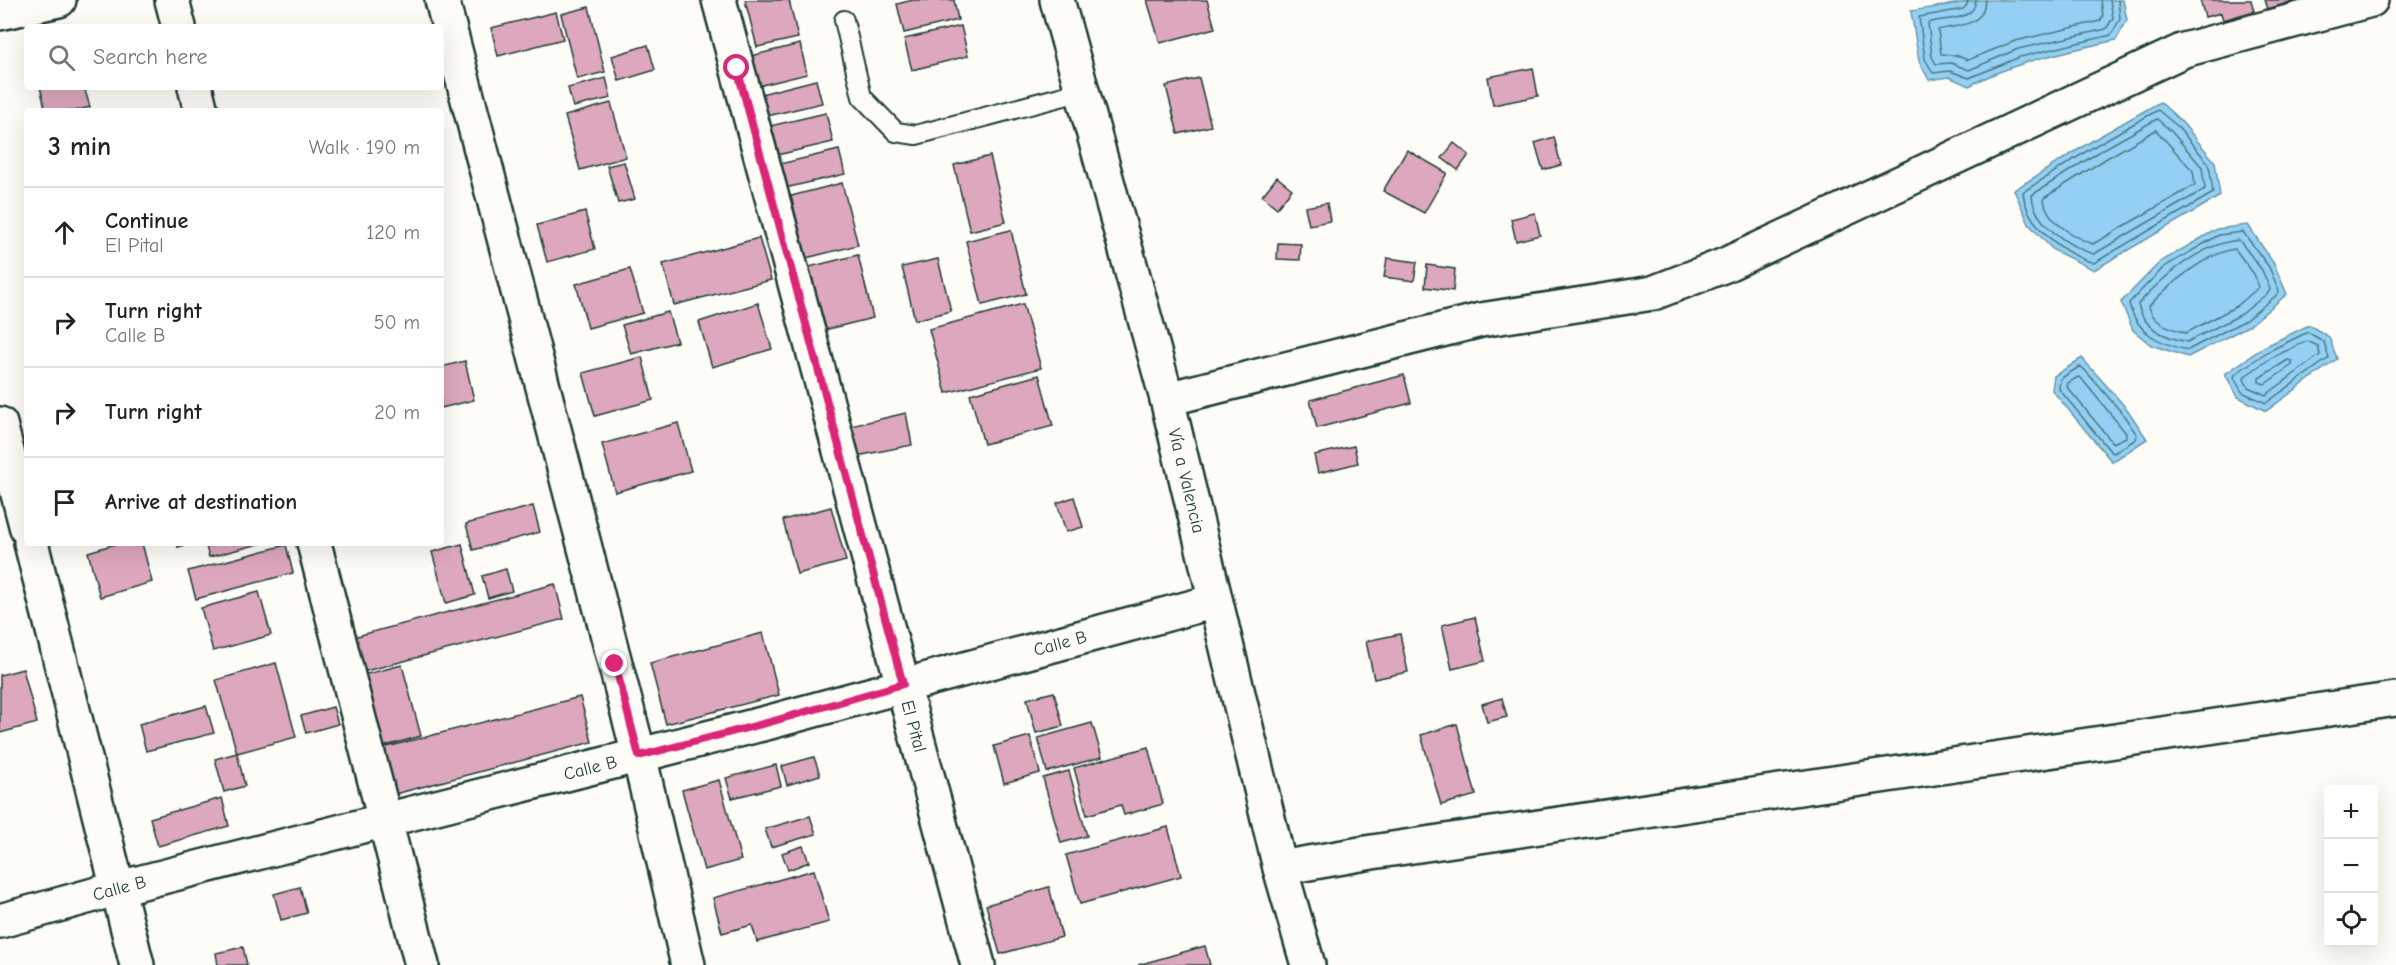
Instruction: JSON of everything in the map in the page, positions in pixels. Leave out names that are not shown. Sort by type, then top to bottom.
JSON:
[{"type":"main road","points":[[0,13],[59,0]]},
{"type":"main road","points":[[172,0],[178,24]]},
{"type":"main road","points":[[442,0],[639,756],[688,965]]},
{"type":"main road","name":"El Pital","points":[[719,0],[978,965]]},
{"type":"main road","name":"Vía a Valencia","points":[[1058,0],[1167,399],[1280,868],[1308,965]]},
{"type":"main road","points":[[1167,399],[1480,320],[1653,293],[1725,265],[2184,50],[2371,0]]},
{"type":"main road","points":[[196,90],[200,108]]},
{"type":"main road","points":[[0,424],[24,517]]},
{"type":"main road","points":[[32,546],[137,965]]},
{"type":"main road","points":[[315,546],[422,965]]},
{"type":"main road","name":"Calle B","points":[[0,921],[119,888],[770,722],[1215,601]]},
{"type":"main road","points":[[1280,868],[1383,850],[2396,699]]},
{"type":"lane","points":[[844,20],[862,97],[896,132],[916,135],[1083,92]]},
{"type":"water","points":[[1979,0],[2123,0],[2127,20],[2116,40],[2023,64],[1986,77],[1969,86],[1949,77],[1929,80],[1919,61],[1911,11]]},
{"type":"water","points":[[2160,102],[2181,121],[2215,162],[2220,196],[2094,270],[2053,250],[2029,224],[2014,190],[2095,139]]},
{"type":"water","points":[[2248,225],[2274,264],[2287,294],[2250,325],[2188,357],[2151,345],[2133,330],[2121,302],[2160,262],[2217,229]]},
{"type":"water","points":[[2309,325],[2329,337],[2337,359],[2266,411],[2238,397],[2225,374],[2264,347]]},
{"type":"water","points":[[2082,358],[2127,409],[2147,439],[2112,462],[2052,390],[2054,376]]},
{"type":"building","points":[[745,0],[789,0],[798,38],[757,47]]},
{"type":"building","points":[[913,0],[954,0],[958,20],[904,33],[897,4]]},
{"type":"building","points":[[1147,0],[1207,0],[1215,28],[1160,43]]},
{"type":"building","points":[[2200,0],[2251,0],[2254,11],[2223,20],[2221,13],[2205,17]]},
{"type":"building","points":[[2265,0],[2297,0],[2268,9]]},
{"type":"building","points":[[589,7],[605,72],[577,79],[561,14]]},
{"type":"building","points":[[556,12],[563,39],[498,56],[491,28]]},
{"type":"building","points":[[961,26],[968,56],[912,70],[904,39]]},
{"type":"building","points":[[800,44],[807,74],[758,86],[751,56]]},
{"type":"building","points":[[648,45],[655,70],[619,81],[612,56]]},
{"type":"building","points":[[1533,68],[1538,96],[1493,105],[1488,77]]},
{"type":"building","points":[[606,78],[611,98],[573,107],[568,88]]},
{"type":"building","points":[[1199,78],[1211,126],[1178,134],[1166,86]]},
{"type":"building","points":[[816,80],[822,103],[763,117],[757,95]]},
{"type":"building","points":[[41,90],[85,90],[90,107],[86,108],[45,108]]},
{"type":"building","points":[[611,103],[626,157],[580,170],[565,116]]},
{"type":"building","points":[[826,113],[833,142],[777,155],[770,126]]},
{"type":"building","points":[[1554,137],[1561,165],[1543,170],[1535,143]]},
{"type":"building","points":[[1454,143],[1469,155],[1458,170],[1442,158]]},
{"type":"building","points":[[839,150],[845,174],[785,188],[780,164]]},
{"type":"building","points":[[1407,150],[1447,173],[1424,213],[1383,191]]},
{"type":"building","points":[[990,156],[1006,222],[970,231],[954,165]]},
{"type":"building","points":[[624,162],[635,199],[618,203],[607,166]]},
{"type":"building","points":[[1277,177],[1292,189],[1277,208],[1262,196]]},
{"type":"building","points":[[842,183],[858,245],[806,258],[791,196]]},
{"type":"building","points":[[1327,203],[1330,221],[1309,225],[1305,207]]},
{"type":"building","points":[[585,212],[595,249],[547,262],[537,225]]},
{"type":"building","points":[[1535,213],[1540,235],[1516,241],[1511,219]]},
{"type":"building","points":[[1011,230],[1026,294],[982,305],[966,241]]},
{"type":"building","points":[[759,238],[771,280],[674,305],[663,264]]},
{"type":"building","points":[[1278,243],[1301,244],[1300,260],[1277,259]]},
{"type":"building","points":[[858,255],[873,318],[820,331],[805,268]]},
{"type":"building","points":[[1387,258],[1417,262],[1414,281],[1384,277]]},
{"type":"building","points":[[938,259],[951,311],[915,320],[902,267]]},
{"type":"building","points":[[1427,265],[1455,269],[1453,291],[1425,287]]},
{"type":"building","points":[[630,269],[643,313],[588,328],[576,284]]},
{"type":"building","points":[[758,303],[772,349],[712,367],[699,322]]},
{"type":"building","points":[[1023,304],[1041,368],[946,393],[929,329]]},
{"type":"building","points":[[668,312],[677,342],[631,354],[622,325]]},
{"type":"building","points":[[642,357],[653,400],[595,416],[583,373]]},
{"type":"building","points":[[465,361],[474,400],[444,407],[444,366]]},
{"type":"building","points":[[1039,375],[1053,426],[984,444],[970,394]]},
{"type":"building","points":[[1404,375],[1411,403],[1317,428],[1310,400]]},
{"type":"building","points":[[906,413],[912,445],[857,456],[851,426]]},
{"type":"building","points":[[678,423],[691,471],[615,492],[602,444]]},
{"type":"building","points":[[1354,446],[1358,463],[1318,473],[1314,455]]},
{"type":"building","points":[[1074,497],[1083,527],[1066,532],[1057,503]]},
{"type":"building","points":[[533,506],[540,532],[473,550],[466,524]]},
{"type":"building","points":[[831,507],[846,561],[797,574],[783,520]]},
{"type":"building","points":[[462,544],[475,595],[446,603],[432,552]]},
{"type":"building","points":[[109,546],[143,546],[152,582],[100,597],[88,552]]},
{"type":"building","points":[[206,546],[251,546],[209,557]]},
{"type":"building","points":[[286,546],[293,573],[196,599],[188,571]]},
{"type":"building","points":[[506,569],[512,591],[488,598],[482,576]]},
{"type":"building","points":[[555,584],[564,619],[362,672],[353,637]]},
{"type":"building","points":[[259,592],[271,635],[213,651],[201,608]]},
{"type":"building","points":[[1475,617],[1485,661],[1452,669],[1442,625]]},
{"type":"building","points":[[763,633],[779,695],[666,724],[650,663]]},
{"type":"building","points":[[1400,634],[1408,672],[1374,679],[1366,641]]},
{"type":"building","points":[[276,663],[296,737],[237,753],[216,680]]},
{"type":"building","points":[[402,665],[421,736],[382,747],[363,675]]},
{"type":"building","points":[[23,669],[37,723],[0,733],[0,675]]},
{"type":"building","points":[[1054,692],[1063,726],[1036,733],[1027,699]]},
{"type":"building","points":[[580,697],[592,742],[395,794],[383,748]]},
{"type":"building","points":[[1502,698],[1507,717],[1487,722],[1482,704]]},
{"type":"building","points":[[206,706],[214,733],[146,751],[139,724]]},
{"type":"building","points":[[333,707],[338,724],[306,733],[301,716]]},
{"type":"building","points":[[1092,723],[1102,757],[1047,772],[1038,738]]},
{"type":"building","points":[[1457,724],[1476,795],[1441,805],[1421,735]]},
{"type":"building","points":[[1030,736],[1040,773],[1004,783],[994,746]]},
{"type":"building","points":[[1148,747],[1163,804],[1124,815],[1121,805],[1087,815],[1074,768]]},
{"type":"building","points":[[237,753],[245,786],[224,792],[215,759]]},
{"type":"building","points":[[814,757],[820,775],[787,785],[782,766]]},
{"type":"building","points":[[776,765],[781,786],[732,798],[726,778]]},
{"type":"building","points":[[1069,771],[1087,836],[1061,843],[1043,778]]},
{"type":"building","points":[[719,780],[741,860],[704,870],[682,790]]},
{"type":"building","points":[[222,798],[229,826],[158,846],[150,818]]},
{"type":"building","points":[[810,816],[816,834],[771,847],[765,829]]},
{"type":"building","points":[[1168,827],[1181,876],[1080,904],[1066,855]]},
{"type":"building","points":[[803,846],[809,862],[788,870],[782,853]]},
{"type":"building","points":[[814,870],[829,922],[757,942],[752,925],[722,933],[713,898]]},
{"type":"building","points":[[300,887],[307,913],[281,920],[274,894]]},
{"type":"building","points":[[1049,887],[1062,937],[1000,954],[986,905]]},
{"type":"building","points":[[1205,946],[1210,965],[1138,965]]},
{"type":"building","points":[[243,947],[247,965],[218,965],[216,953]]},
{"type":"route","points":[[615,664],[639,756],[903,684],[737,68]]}]
